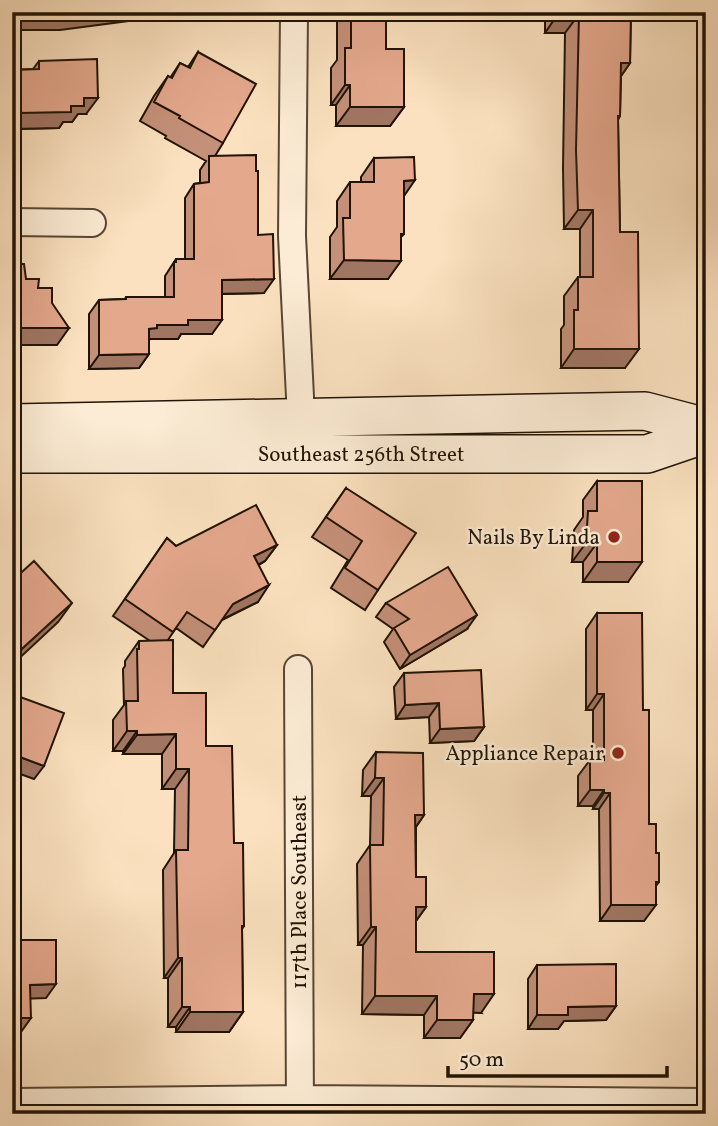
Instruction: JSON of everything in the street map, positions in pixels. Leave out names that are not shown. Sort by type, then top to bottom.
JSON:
[{"type":"main road","name":"Southeast 256th Street","points":[[12,423],[645,411],[706,427]]},
{"type":"main road","name":"Southeast 256th Street","points":[[12,454],[648,454],[706,434]]},
{"type":"street","points":[[294,12],[292,236],[301,417]]},
{"type":"street","points":[[12,222],[92,223]]},
{"type":"street","name":"117th Place Southeast","points":[[299,670],[300,1107]]},
{"type":"street","points":[[12,1102],[300,1107],[706,1102]]},
{"type":"building","points":[[12,12],[97,12],[70,16],[12,16]]},
{"type":"building","points":[[351,12],[386,12],[386,49],[404,49],[404,107],[350,107],[350,85],[345,85],[345,48],[351,48]]},
{"type":"building","points":[[558,12],[631,12],[630,63],[621,63],[618,116],[620,232],[638,232],[639,349],[574,349],[574,310],[578,310],[578,277],[593,277],[593,210],[578,210],[576,150],[579,14]]},
{"type":"building","points":[[198,52],[256,84],[223,143],[154,102],[168,76],[172,78],[180,63],[190,68]]},
{"type":"building","points":[[97,59],[98,98],[84,98],[84,106],[71,106],[71,112],[18,113],[18,130],[12,130],[12,70],[39,69],[39,61]]},
{"type":"building","points":[[256,155],[258,235],[273,234],[274,279],[222,280],[222,320],[188,320],[188,325],[157,325],[157,328],[149,329],[149,354],[99,355],[99,300],[174,297],[174,262],[176,259],[194,259],[194,184],[209,182],[209,156]]},
{"type":"building","points":[[414,157],[415,180],[404,181],[401,261],[344,260],[343,218],[350,218],[350,182],[374,182],[374,158]]},
{"type":"building","points":[[12,264],[24,264],[26,279],[39,279],[38,288],[52,288],[52,303],[69,328],[12,328]]},
{"type":"building","points":[[597,481],[642,481],[642,562],[597,562],[597,543],[586,543],[588,511],[597,511]]},
{"type":"building","points":[[346,488],[416,533],[378,590],[345,568],[362,541],[326,517]]},
{"type":"building","points":[[256,505],[277,545],[254,556],[269,585],[233,604],[215,630],[187,612],[173,632],[125,599],[167,538],[176,546]]},
{"type":"building","points":[[34,561],[72,603],[14,656],[12,613],[16,610],[12,606],[12,581]]},
{"type":"building","points":[[448,567],[477,615],[410,655],[394,628],[409,619],[386,603]]},
{"type":"building","points":[[597,613],[642,613],[643,710],[649,710],[649,824],[656,824],[656,853],[659,853],[656,905],[611,905],[610,793],[590,790],[590,760],[604,760],[604,694],[597,694]]},
{"type":"building","points":[[173,640],[173,693],[206,693],[206,746],[232,746],[234,843],[243,843],[243,1012],[190,1012],[190,1007],[182,1007],[182,958],[178,958],[176,850],[188,850],[189,769],[176,769],[176,734],[137,735],[137,731],[127,731],[126,701],[138,701],[139,641]]},
{"type":"building","points":[[481,670],[484,727],[440,729],[439,703],[405,705],[404,673]]},
{"type":"building","points":[[12,694],[64,713],[44,766],[12,754]]},
{"type":"building","points":[[376,752],[423,753],[424,815],[415,815],[416,877],[426,877],[426,907],[416,907],[416,952],[494,952],[494,994],[474,994],[473,1020],[437,1020],[437,996],[375,996],[376,927],[371,927],[370,845],[383,845],[384,778],[375,778]]},
{"type":"building","points":[[12,786],[19,797],[15,799],[20,809],[12,814]]},
{"type":"building","points":[[12,940],[56,940],[56,984],[30,985],[31,1018],[12,1018]]},
{"type":"building","points":[[616,964],[616,1006],[568,1007],[568,1015],[537,1015],[537,965]]},
{"type":"place","name":"Nails By Linda","points":[[614,537]]},
{"type":"place","name":"Appliance Repair","points":[[618,753]]}]
